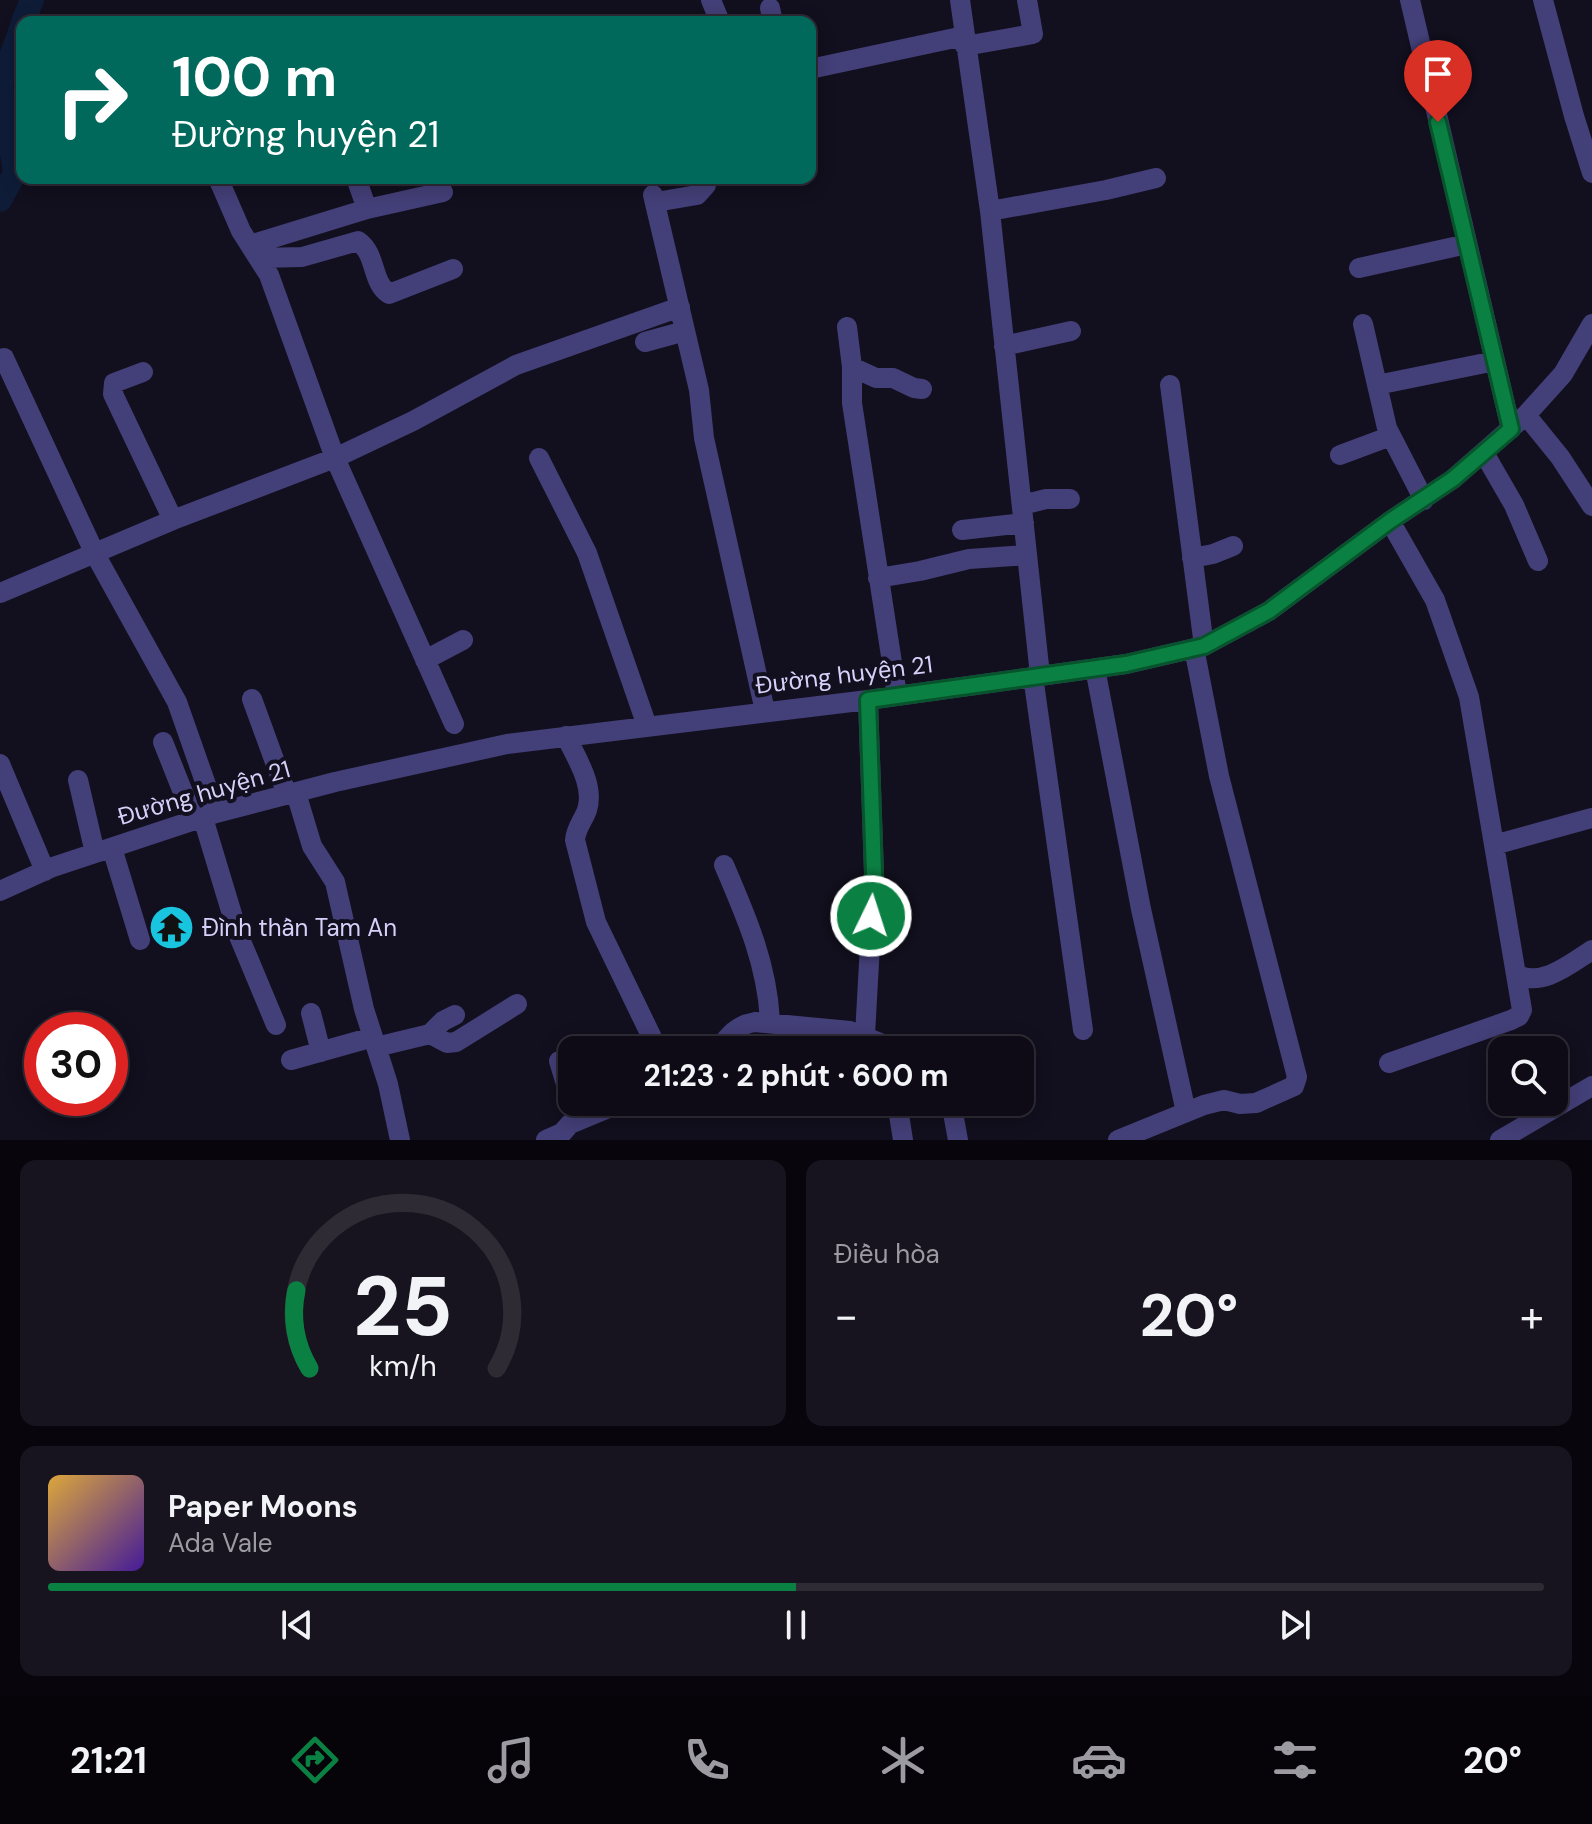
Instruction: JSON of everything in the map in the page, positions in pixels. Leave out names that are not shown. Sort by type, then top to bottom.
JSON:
[{"type":"street","points":[[960,0],[990,211],[1037,676],[1083,1030]]},
{"type":"street","points":[[816,68],[965,41],[1033,34],[1027,0]]},
{"type":"street","points":[[1410,0],[1495,361],[1519,422],[1560,457],[1592,506]]},
{"type":"street","points":[[1543,0],[1569,101],[1592,173]]},
{"type":"street","points":[[990,211],[1156,178]]},
{"type":"street","points":[[221,184],[241,231],[269,275],[335,458],[454,724]]},
{"type":"street","points":[[358,184],[367,209]]},
{"type":"street","points":[[706,184],[697,195],[655,199],[699,390],[704,438],[765,711]]},
{"type":"street","points":[[255,252],[367,209],[443,192]]},
{"type":"street","points":[[255,252],[302,257],[358,241],[369,253],[380,285],[389,294],[453,269]]},
{"type":"street","points":[[1359,268],[1467,244]]},
{"type":"street","points":[[0,593],[173,520],[335,458],[413,421],[516,365],[680,307]]},
{"type":"street","points":[[1363,324],[1391,436],[1424,500]]},
{"type":"street","name":"Đường huyện 21","points":[[0,891],[45,871],[204,817],[507,744],[868,700],[1126,664],[1199,647],[1269,611],[1484,453],[1519,422],[1563,374],[1592,324]]},
{"type":"street","points":[[847,327],[852,403],[897,695]]},
{"type":"street","points":[[645,342],[685,331]]},
{"type":"street","points":[[1004,346],[1071,331]]},
{"type":"street","points":[[4,358],[95,554],[177,702],[204,817],[238,934],[276,1025]]},
{"type":"street","points":[[1377,385],[1495,361]]},
{"type":"street","points":[[852,367],[876,378],[893,378],[922,389]]},
{"type":"street","points":[[143,372],[114,383],[113,394],[173,520]]},
{"type":"street","points":[[1118,1140],[1224,1100],[1240,1104],[1256,1103],[1294,1086],[1297,1077],[1219,776],[1199,647],[1192,558],[1170,385]]},
{"type":"street","points":[[1340,455],[1391,436]]},
{"type":"street","points":[[1484,453],[1514,505],[1538,561]]},
{"type":"street","points":[[539,458],[587,553],[647,726]]},
{"type":"street","points":[[962,530],[1023,514],[1046,499],[1070,499]]},
{"type":"street","points":[[1389,1063],[1519,1016],[1522,1010],[1469,697],[1435,600],[1390,521]]},
{"type":"street","points":[[1192,558],[1233,546]]},
{"type":"street","points":[[878,578],[969,559],[1027,555]]},
{"type":"street","points":[[425,660],[463,640]]},
{"type":"street","points":[[1095,668],[1141,909],[1186,1112]]},
{"type":"street","points":[[252,699],[312,846],[335,882],[364,1009],[388,1084],[400,1140]]},
{"type":"street","points":[[729,1036],[734,1029],[745,1024],[770,1023],[865,1035],[874,873],[868,700]]},
{"type":"street","points":[[566,736],[588,784],[588,809],[576,828],[575,840],[596,922],[651,1036]]},
{"type":"street","points":[[163,742],[204,817]]},
{"type":"street","points":[[0,764],[45,871]]},
{"type":"street","points":[[78,780],[140,940]]},
{"type":"street","points":[[1494,845],[1592,818]]},
{"type":"street","points":[[724,865],[747,919],[765,974],[770,1023]]},
{"type":"street","points":[[1516,974],[1525,979],[1540,977],[1566,967],[1592,950]]},
{"type":"street","points":[[291,1060],[430,1034],[447,1043],[456,1042],[517,1004]]},
{"type":"street","points":[[311,1013],[321,1052]]},
{"type":"street","points":[[430,1034],[446,1018],[455,1015]]},
{"type":"street","points":[[1500,1140],[1592,1086]]},
{"type":"street","points":[[546,1140],[597,1116]]},
{"type":"street","points":[[899,1116],[903,1140]]},
{"type":"street","points":[[954,1116],[958,1140]]},
{"type":"building","name":"Đình thần Tam An","points":[[178,909],[188,939],[164,947],[154,917]]},
{"type":"waterway","points":[[25,16],[32,0]]},
{"type":"waterway","points":[[0,200],[15,173],[1,84],[16,43]]},
{"type":"place","name":"Đình thần Tam An","points":[[171,928]]},
{"type":"route","points":[[871,916],[874,873],[868,700],[1126,664],[1204,646],[1269,611],[1390,521],[1453,479],[1511,429],[1438,122]]}]
